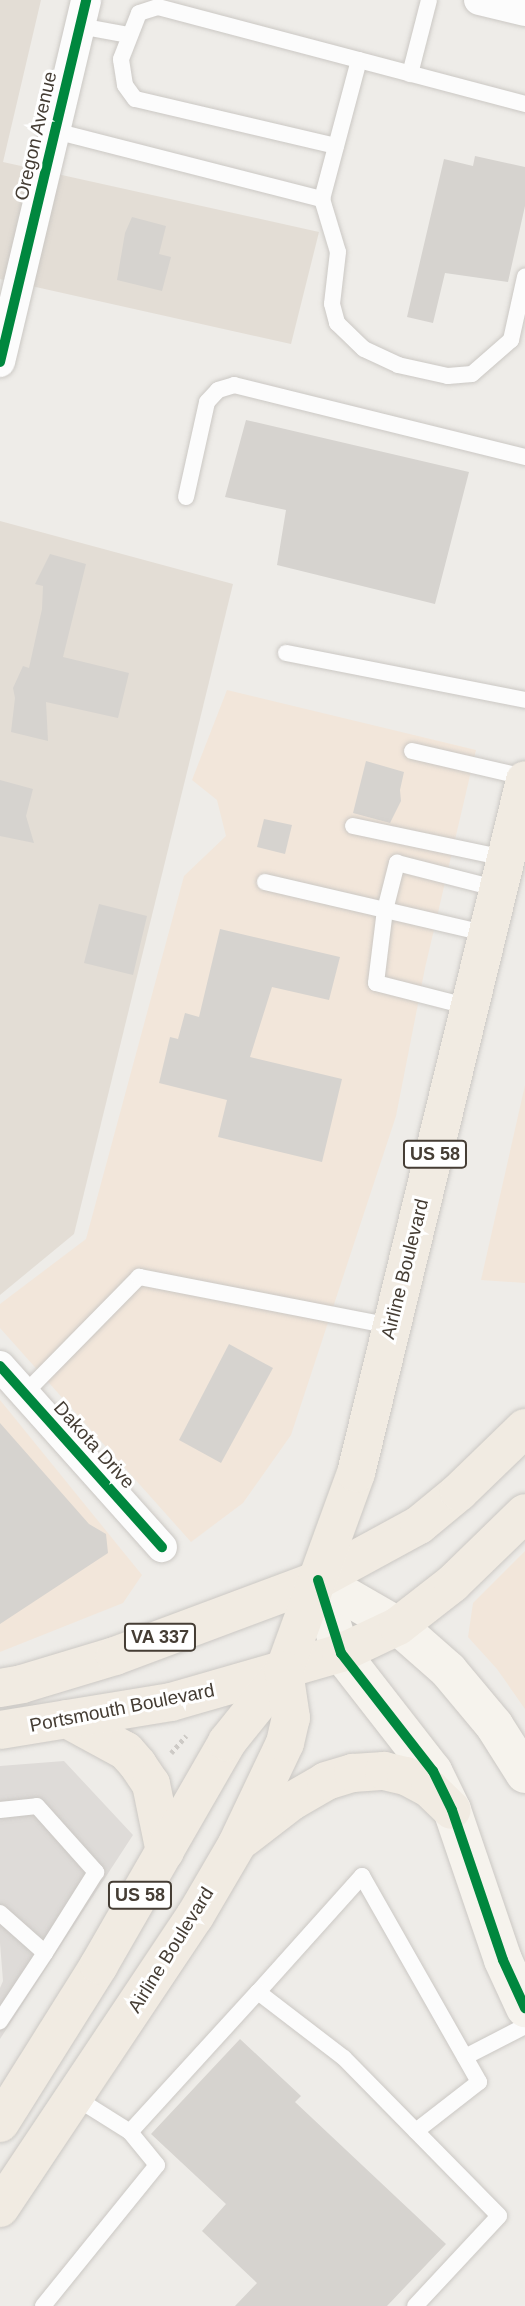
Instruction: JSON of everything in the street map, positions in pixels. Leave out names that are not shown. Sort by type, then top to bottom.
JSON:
[{"type":"main road","name":"Airline Boulevard","points":[[0,2123],[165,1852],[227,1742],[284,1671],[356,1473],[525,779]]},
{"type":"main road","points":[[318,1580],[419,1525],[459,1492],[525,1428]]},
{"type":"main road","name":"Portsmouth Boulevard","points":[[0,1730],[171,1702],[341,1654],[398,1626],[453,1583],[525,1513]]},
{"type":"main road","name":"VA 337","points":[[0,1688],[114,1656],[318,1580]]},
{"type":"main road","name":"Airline Boulevard","points":[[0,2208],[76,2098],[195,1916],[237,1844],[285,1743],[291,1718],[284,1671]]},
{"type":"main road","points":[[67,1719],[125,1751],[138,1765],[151,1784],[165,1852]]},
{"type":"main road","points":[[237,1844],[292,1801],[326,1781],[353,1773],[384,1771],[405,1776],[429,1789],[452,1810]]},
{"type":"main road","points":[[32,2072],[76,2098]]},
{"type":"street","points":[[479,0],[525,11]]},
{"type":"street","name":"Oregon Avenue","points":[[0,362],[83,13]]},
{"type":"street","name":"Dakota Drive","points":[[0,1366],[162,1547]]},
{"type":"street","points":[[318,1580],[398,1626],[447,1670],[494,1725],[525,1774]]},
{"type":"street","points":[[318,1580],[341,1654],[433,1771],[452,1810],[503,1960],[525,2008]]},
{"type":"lane","points":[[410,74],[429,0]]},
{"type":"lane","points":[[336,146],[135,99],[125,85],[121,59],[139,13],[158,7],[525,104]]},
{"type":"lane","points":[[83,13],[128,36]]},
{"type":"lane","points":[[359,60],[322,199],[338,252],[332,304],[337,323],[363,349],[398,365],[448,376],[472,374],[518,342],[525,277]]},
{"type":"lane","points":[[55,131],[322,199]]},
{"type":"lane","points":[[186,497],[207,402],[218,390],[234,385],[525,457]]},
{"type":"lane","points":[[286,653],[525,700]]},
{"type":"lane","points":[[412,751],[525,779]]},
{"type":"lane","points":[[353,826],[502,874]]},
{"type":"lane","points":[[470,1007],[376,983],[385,910],[397,863],[502,874]]},
{"type":"lane","points":[[265,882],[488,934]]},
{"type":"lane","points":[[25,1393],[139,1277],[390,1326]]},
{"type":"lane","points":[[0,1810],[37,1806],[96,1872],[0,2021]]},
{"type":"lane","points":[[130,2132],[362,1876],[480,2082],[416,2131]]},
{"type":"lane","points":[[0,1913],[45,1953]]},
{"type":"lane","points":[[258,1992],[344,2058],[499,2216],[415,2306]]},
{"type":"lane","points":[[465,2057],[525,2026]]},
{"type":"lane","points":[[43,2306],[158,2165],[130,2132],[76,2098]]},
{"type":"shaded area","points":[[0,0],[41,0],[3,162],[319,232],[291,344],[0,279]]},
{"type":"shaded area","points":[[0,521],[233,584],[74,1234],[0,1295]]},
{"type":"shaded area","points":[[227,690],[476,750],[425,968],[396,1116],[291,1435],[243,1503],[191,1542],[0,1328],[0,1304],[86,1239],[184,876],[226,836],[217,800],[192,780]]},
{"type":"shaded area","points":[[525,1085],[525,1283],[481,1280]]},
{"type":"shaded area","points":[[0,1400],[142,1575],[123,1603],[0,1652]]},
{"type":"shaded area","points":[[525,1551],[525,1709],[497,1669],[468,1637],[473,1603]]},
{"type":"shaded area","points":[[64,1761],[133,1835],[0,2039],[0,1988],[3,1981],[0,1943],[0,1766]]},
{"type":"building","points":[[475,156],[525,167],[525,206],[508,282],[445,273],[433,323],[407,317],[444,159],[473,166]]},
{"type":"building","points":[[132,217],[166,226],[159,254],[171,257],[162,291],[117,280],[125,233]]},
{"type":"building","points":[[246,420],[469,472],[435,604],[277,565],[286,510],[225,497]]},
{"type":"building","points":[[50,554],[86,564],[63,657],[129,673],[118,718],[46,702],[48,741],[11,732],[15,698],[13,688],[23,666],[29,668],[42,609],[43,586],[35,584]]},
{"type":"building","points":[[366,761],[404,772],[400,790],[401,801],[390,823],[353,813]]},
{"type":"building","points":[[0,780],[33,789],[26,816],[34,843],[0,836]]},
{"type":"building","points":[[264,819],[292,825],[285,854],[257,847]]},
{"type":"building","points":[[99,904],[147,916],[133,975],[84,963]]},
{"type":"building","points":[[220,929],[340,957],[329,1000],[272,987],[250,1057],[342,1079],[322,1162],[218,1137],[227,1100],[159,1083],[170,1037],[178,1039],[185,1013],[199,1017]]},
{"type":"building","points":[[229,1344],[273,1368],[221,1463],[179,1440]]},
{"type":"building","points":[[0,1423],[89,1524],[106,1534],[108,1553],[0,1624]]},
{"type":"building","points":[[240,2039],[301,2096],[295,2102],[446,2244],[387,2306],[235,2306],[257,2283],[202,2231],[226,2204],[151,2134]]},
{"type":"cycle path","points":[[0,362],[86,0]]},
{"type":"cycle path","points":[[0,1366],[162,1547]]},
{"type":"cycle path","points":[[318,1580],[341,1653],[433,1771],[452,1810],[503,1960],[525,2008]]}]
